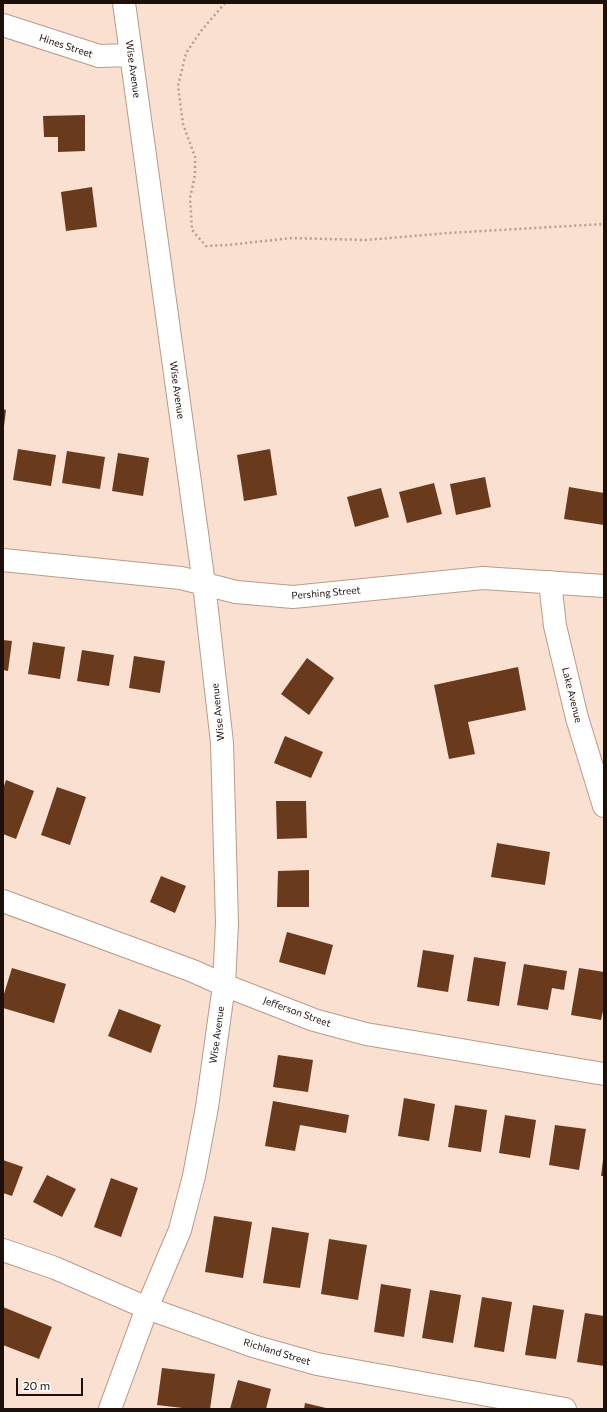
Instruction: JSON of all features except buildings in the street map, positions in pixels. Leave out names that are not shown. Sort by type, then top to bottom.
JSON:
[{"type":"street","name":"Wise Avenue","points":[[110,1409],[147,1308],[180,1230],[194,1176],[207,1107],[224,985],[227,923],[222,743],[204,584],[124,3]]},
{"type":"street","name":"Hines Street","points":[[3,25],[99,56],[131,55]]},
{"type":"street","name":"Pershing Street","points":[[3,560],[181,578],[236,592],[293,597],[483,578],[604,586]]},
{"type":"street","name":"Lake Avenue","points":[[550,582],[555,626],[577,718],[604,806]]},
{"type":"street","name":"Jefferson Street","points":[[3,901],[193,971],[224,985],[314,1020],[366,1034],[604,1074]]},
{"type":"street","name":"Richland Street","points":[[3,1250],[55,1268],[147,1308],[253,1346],[317,1364],[565,1409]]},
{"type":"path","points":[[225,3],[201,31],[186,53],[178,86],[183,124],[195,157],[195,175],[190,198],[192,230],[206,246],[292,238],[366,240],[448,233],[604,224]]}]
